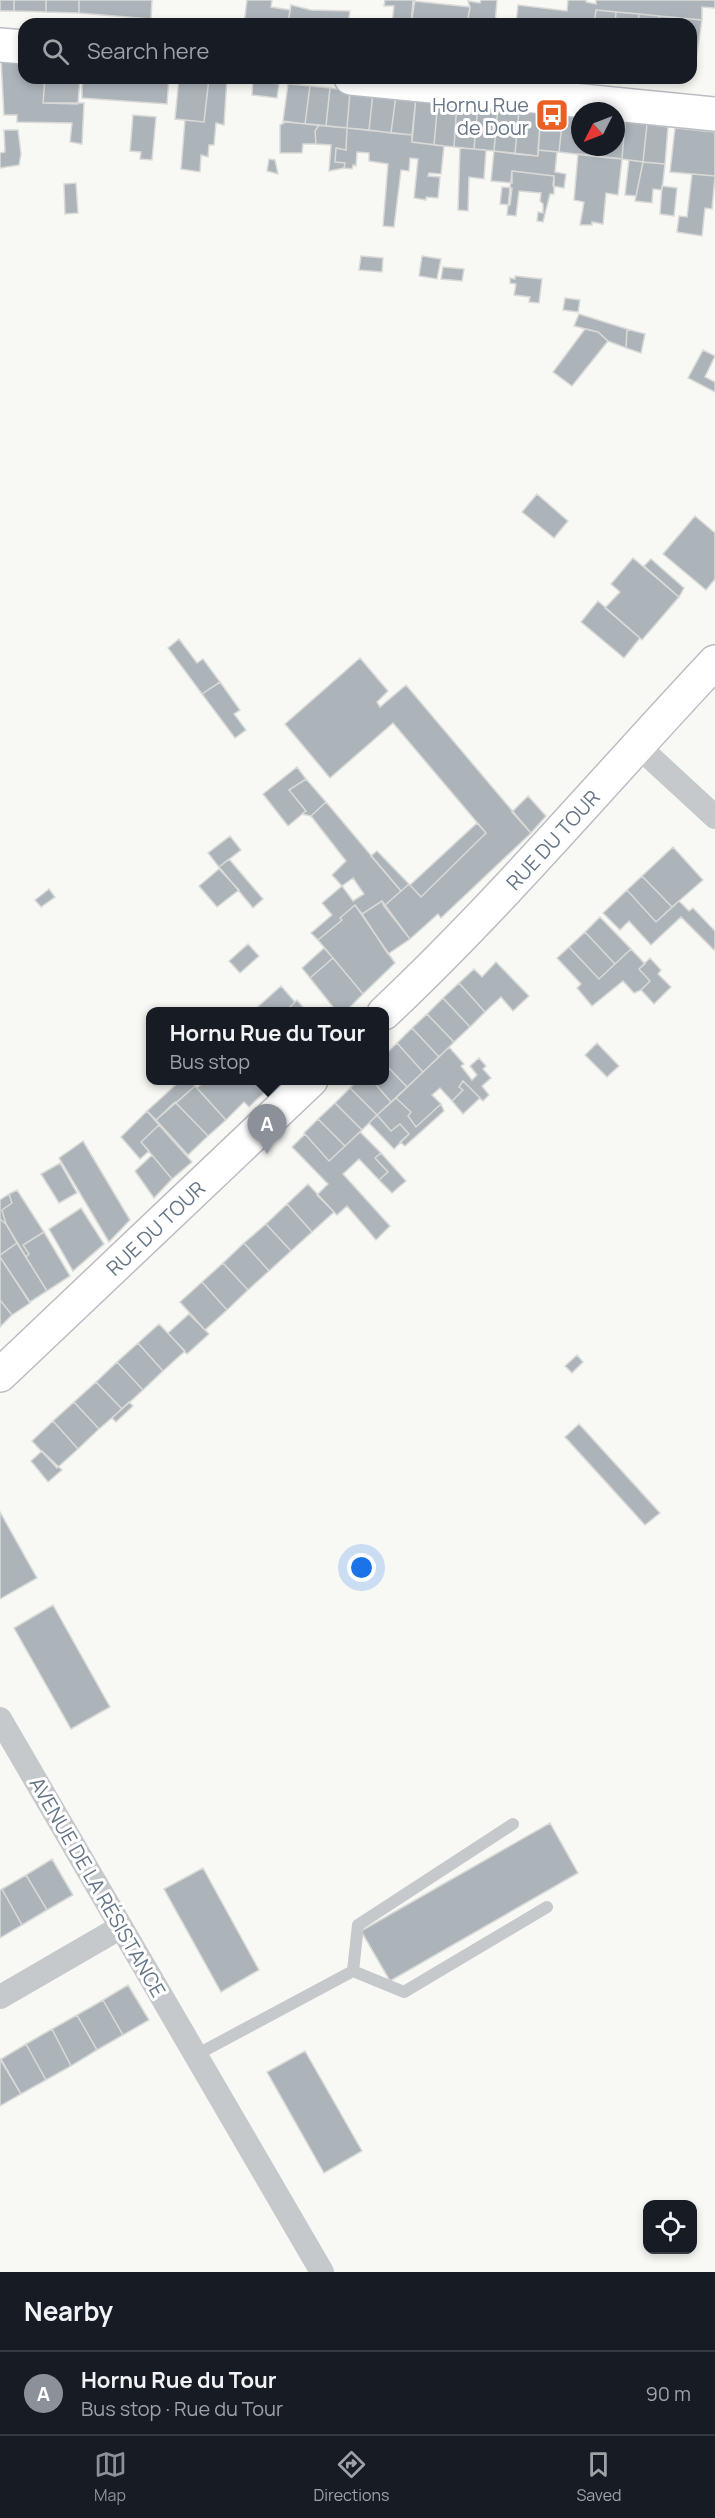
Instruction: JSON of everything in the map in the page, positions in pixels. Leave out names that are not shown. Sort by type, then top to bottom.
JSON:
[{"type":"street","points":[[0,45],[18,46]]},
{"type":"street","points":[[412,84],[715,114]]},
{"type":"street","name":"RUE DU TOUR","points":[[389,1007],[436,963],[715,662]]},
{"type":"street","points":[[637,746],[715,817]]},
{"type":"street","name":"RUE DU TOUR","points":[[0,1375],[306,1085]]},
{"type":"street","name":"AVENUE DE LA RÉSISTANCE","points":[[0,1719],[322,2272]]},
{"type":"street","points":[[0,1997],[121,1927]]},
{"type":"lane","points":[[353,1971],[358,1925],[513,1824]]},
{"type":"lane","points":[[353,1971],[404,1992],[547,1907]]},
{"type":"lane","points":[[196,2055],[353,1971]]},
{"type":"building","points":[[0,0],[14,0],[14,11],[0,11]]},
{"type":"building","points":[[14,0],[46,0],[46,12],[14,11]]},
{"type":"building","points":[[46,0],[79,0],[79,13],[46,12]]},
{"type":"building","points":[[79,0],[152,0],[151,18],[79,13]]},
{"type":"building","points":[[247,0],[272,0],[271,7],[290,10],[289,18],[245,18]]},
{"type":"building","points":[[385,0],[415,0],[412,18],[393,18],[394,6],[384,6]]},
{"type":"building","points":[[481,0],[497,0],[496,18],[468,18],[470,7],[468,1],[480,3]]},
{"type":"building","points":[[568,0],[586,0],[586,2],[596,4],[596,0],[715,0],[715,8],[702,7],[702,20],[596,10],[595,18],[517,18],[518,5],[567,11]]},
{"type":"building","points":[[413,1],[470,7],[468,18],[412,18]]},
{"type":"building","points":[[291,5],[311,10],[350,11],[349,18],[289,18]]},
{"type":"building","points":[[596,10],[616,12],[616,18],[595,18]]},
{"type":"building","points":[[616,12],[639,14],[639,18],[616,18]]},
{"type":"building","points":[[639,14],[659,16],[659,18],[639,18]]},
{"type":"building","points":[[697,20],[702,20],[697,54]]},
{"type":"building","points":[[1,59],[18,59],[18,84],[45,84],[43,103],[84,103],[82,144],[70,142],[72,123],[17,122],[17,115],[4,115]]},
{"type":"building","points":[[45,84],[80,84],[78,104],[43,103]]},
{"type":"building","points":[[82,84],[169,84],[167,104],[82,98]]},
{"type":"building","points":[[178,84],[208,84],[204,122],[175,119]]},
{"type":"building","points":[[208,84],[227,84],[224,125],[216,123],[214,145],[209,145],[208,157],[201,155],[200,172],[181,169],[185,120],[204,122]]},
{"type":"building","points":[[253,84],[279,84],[277,98],[252,95]]},
{"type":"building","points":[[288,84],[310,86],[305,124],[283,121]]},
{"type":"building","points":[[310,86],[330,88],[326,126],[305,124]]},
{"type":"building","points":[[330,88],[350,91],[347,128],[326,126]]},
{"type":"building","points":[[350,91],[373,93],[369,130],[347,128]]},
{"type":"building","points":[[373,93],[396,95],[391,133],[369,130]]},
{"type":"building","points":[[396,95],[416,97],[412,135],[391,133]]},
{"type":"building","points":[[416,97],[438,100],[434,145],[412,142]]},
{"type":"building","points":[[438,100],[457,103],[454,147],[434,145]]},
{"type":"building","points":[[457,103],[478,105],[474,149],[454,147]]},
{"type":"building","points":[[478,105],[498,107],[494,151],[474,149]]},
{"type":"building","points":[[498,107],[519,110],[515,154],[494,151]]},
{"type":"building","points":[[519,110],[541,112],[538,156],[515,154]]},
{"type":"building","points":[[541,112],[563,115],[559,152],[538,150]]},
{"type":"building","points":[[133,115],[156,117],[152,160],[140,159],[141,152],[130,151]]},
{"type":"building","points":[[563,115],[571,116],[571,153],[559,152]]},
{"type":"building","points":[[285,122],[319,125],[315,131],[316,144],[303,144],[302,153],[280,153],[280,125]]},
{"type":"building","points":[[625,122],[647,124],[643,162],[622,159],[622,156],[625,156]]},
{"type":"building","points":[[647,124],[668,127],[665,164],[643,162]]},
{"type":"building","points":[[319,125],[347,128],[346,150],[336,148],[335,162],[345,163],[344,168],[329,171],[331,145],[316,144],[315,131]]},
{"type":"building","points":[[347,128],[412,135],[412,142],[444,146],[441,174],[429,173],[428,176],[440,177],[438,198],[426,197],[426,200],[414,198],[418,159],[410,158],[409,171],[401,170],[394,227],[383,226],[388,164],[369,161],[369,153],[357,152],[356,166],[353,165],[352,169],[344,168],[345,163],[335,162],[336,148],[346,150]]},
{"type":"building","points":[[675,128],[715,132],[715,176],[670,172]]},
{"type":"building","points":[[4,130],[18,130],[21,154],[19,165],[0,168],[0,153],[5,152]]},
{"type":"building","points":[[460,148],[486,150],[484,179],[469,177],[468,211],[458,210]]},
{"type":"building","points":[[538,150],[557,152],[555,172],[566,174],[564,188],[553,186],[554,176],[512,171],[512,183],[491,181],[494,151],[538,156]]},
{"type":"building","points":[[578,156],[622,159],[618,195],[606,193],[603,224],[592,222],[592,225],[580,225],[584,202],[574,200]]},
{"type":"building","points":[[600,156],[622,156],[622,159]]},
{"type":"building","points":[[269,159],[275,160],[278,174],[267,171]]},
{"type":"building","points":[[629,160],[643,162],[636,196],[625,195]]},
{"type":"building","points":[[643,162],[665,164],[662,190],[653,189],[652,203],[635,201]]},
{"type":"building","points":[[512,171],[554,176],[554,194],[550,194],[543,222],[537,221],[538,212],[543,213],[541,193],[519,191],[516,216],[507,215]]},
{"type":"building","points":[[692,174],[715,176],[712,209],[705,208],[702,236],[677,232],[679,216],[687,217]]},
{"type":"building","points":[[76,183],[78,213],[65,214],[64,184]]},
{"type":"building","points":[[662,186],[677,188],[674,216],[660,214]]},
{"type":"building","points":[[502,187],[512,188],[510,205],[500,204]]},
{"type":"building","points":[[361,256],[383,258],[382,272],[359,270]]},
{"type":"building","points":[[422,256],[441,259],[437,279],[419,276]]},
{"type":"building","points":[[443,267],[464,269],[462,281],[441,279]]},
{"type":"building","points":[[515,276],[542,279],[539,303],[529,302],[530,297],[514,295],[516,284],[510,283],[510,278],[515,279]]},
{"type":"building","points":[[565,298],[580,300],[578,312],[563,310]]},
{"type":"building","points":[[579,314],[627,329],[626,348],[608,341],[598,332],[574,326]]},
{"type":"building","points":[[585,329],[598,332],[608,341],[572,386],[553,372]]},
{"type":"building","points":[[627,329],[645,334],[641,353],[626,348]]},
{"type":"building","points":[[703,350],[715,356],[705,377],[715,382],[715,392],[688,378]]},
{"type":"building","points":[[537,494],[568,521],[554,538],[522,512]]},
{"type":"building","points":[[695,516],[715,533],[715,579],[706,590],[663,554]]},
{"type":"building","points":[[633,558],[679,597],[642,640],[605,608],[620,592],[611,584]]},
{"type":"building","points":[[651,559],[684,588],[679,597],[644,566]]},
{"type":"building","points":[[598,601],[640,638],[624,658],[581,622]]},
{"type":"building","points":[[179,639],[197,663],[203,659],[220,682],[202,694],[168,648]]},
{"type":"building","points":[[360,658],[388,691],[377,702],[380,707],[406,685],[531,833],[441,918],[438,914],[410,939],[384,906],[409,884],[421,897],[486,833],[393,723],[330,778],[285,724]]},
{"type":"building","points":[[220,682],[240,710],[234,714],[246,730],[235,738],[202,694]]},
{"type":"building","points":[[297,767],[306,779],[289,790],[306,811],[288,826],[263,794]]},
{"type":"building","points":[[306,779],[326,802],[311,816],[302,814],[306,811],[289,790]]},
{"type":"building","points":[[528,796],[546,816],[531,833],[512,812]]},
{"type":"building","points":[[326,802],[401,891],[384,906],[382,901],[362,914],[355,905],[340,918],[342,920],[318,940],[311,933],[332,915],[322,903],[342,886],[332,875],[346,861],[311,816]],"holes":[[[353,878],[364,894],[353,901],[342,886]]]},
{"type":"building","points":[[477,823],[486,833],[421,897],[410,885]]},
{"type":"building","points":[[230,836],[241,850],[219,867],[208,853]]},
{"type":"building","points":[[673,847],[703,880],[672,907],[642,876]]},
{"type":"building","points":[[377,851],[409,884],[401,891],[371,856]]},
{"type":"building","points":[[229,859],[263,899],[253,908],[219,867]]},
{"type":"building","points":[[219,869],[239,890],[217,907],[199,886]]},
{"type":"building","points":[[642,876],[672,907],[656,922],[627,890]]},
{"type":"building","points":[[49,889],[55,897],[41,907],[35,900]]},
{"type":"building","points":[[627,890],[656,922],[679,901],[689,911],[693,908],[715,931],[714,950],[681,917],[651,945],[629,921],[620,930],[603,913]]},
{"type":"building","points":[[382,901],[410,939],[388,954],[362,914]]},
{"type":"building","points":[[355,905],[395,963],[363,994],[318,940],[342,920],[340,918]]},
{"type":"building","points":[[600,917],[631,949],[615,964],[585,932]]},
{"type":"building","points":[[585,932],[615,964],[599,979],[569,947]]},
{"type":"building","points":[[248,944],[259,956],[240,973],[229,961]]},
{"type":"building","points":[[569,947],[599,979],[631,949],[645,964],[639,969],[650,981],[634,993],[623,981],[592,1006],[577,988],[581,984],[557,958]]},
{"type":"building","points":[[324,948],[333,958],[310,978],[302,968]]},
{"type":"building","points":[[333,958],[363,994],[350,1007],[333,1007],[310,978]]},
{"type":"building","points":[[650,958],[661,970],[658,974],[671,987],[654,1004],[641,990],[650,981],[639,969]]},
{"type":"building","points":[[496,962],[529,996],[513,1011],[501,997],[485,1012],[459,983],[474,969],[482,977]]},
{"type":"building","points":[[459,983],[485,1012],[470,1027],[443,998]]},
{"type":"building","points":[[281,986],[295,1002],[290,1007],[258,1007]]},
{"type":"building","points":[[443,998],[470,1027],[454,1042],[427,1014]]},
{"type":"building","points":[[297,1000],[303,1007],[290,1007]]},
{"type":"building","points":[[427,1014],[454,1042],[439,1057],[412,1028]]},
{"type":"building","points":[[412,1028],[439,1057],[423,1072],[397,1043]]},
{"type":"building","points":[[397,1043],[423,1072],[407,1087],[389,1068],[389,1051]]},
{"type":"building","points":[[597,1043],[619,1066],[607,1077],[585,1055]]},
{"type":"building","points":[[449,1047],[464,1064],[461,1066],[472,1080],[477,1075],[470,1066],[479,1058],[486,1066],[483,1069],[491,1078],[482,1086],[489,1095],[483,1101],[463,1081],[459,1087],[463,1090],[452,1101],[440,1088],[432,1095],[441,1104],[416,1127],[408,1116],[411,1112],[396,1098]]},
{"type":"building","points":[[389,1068],[407,1087],[391,1102],[376,1085],[389,1085]]},
{"type":"building","points":[[463,1081],[480,1098],[463,1114],[452,1101],[463,1090],[459,1087]]},
{"type":"building","points":[[176,1085],[195,1086],[156,1120],[147,1111]]},
{"type":"building","points":[[200,1085],[262,1085],[267,1090],[249,1107],[244,1102],[226,1120],[197,1088]]},
{"type":"building","points":[[353,1085],[376,1085],[391,1102],[377,1115],[350,1088]]},
{"type":"building","points":[[195,1086],[226,1120],[208,1136],[176,1103]]},
{"type":"building","points":[[350,1088],[377,1115],[362,1130],[335,1103]]},
{"type":"building","points":[[396,1098],[411,1112],[408,1116],[416,1127],[441,1104],[444,1111],[405,1146],[400,1142],[409,1134],[400,1124],[391,1131],[377,1115]]},
{"type":"building","points":[[175,1102],[208,1136],[188,1155],[156,1120]]},
{"type":"building","points":[[335,1103],[362,1130],[345,1146],[318,1119]]},
{"type":"building","points":[[147,1111],[159,1125],[141,1142],[149,1151],[140,1159],[121,1137]]},
{"type":"building","points":[[377,1115],[391,1131],[400,1124],[409,1134],[394,1149],[369,1123]]},
{"type":"building","points":[[318,1119],[345,1146],[329,1161],[304,1133]]},
{"type":"building","points":[[159,1125],[192,1162],[172,1179],[141,1142]]},
{"type":"building","points":[[360,1132],[381,1153],[375,1158],[388,1172],[379,1180],[359,1159],[343,1174],[390,1226],[376,1240],[347,1206],[337,1215],[317,1195],[328,1184],[292,1147],[305,1134],[329,1161]]},
{"type":"building","points":[[83,1141],[130,1220],[109,1242],[59,1158]]},
{"type":"building","points":[[381,1153],[406,1181],[392,1193],[379,1180],[388,1172],[375,1158]]},
{"type":"building","points":[[152,1155],[172,1179],[154,1198],[135,1171]]},
{"type":"building","points":[[60,1163],[77,1193],[59,1203],[41,1174]]},
{"type":"building","points":[[308,1184],[334,1212],[312,1232],[287,1204]]},
{"type":"building","points":[[17,1190],[44,1232],[23,1245],[29,1254],[26,1257],[6,1224],[2,1210],[12,1203],[9,1194]]},
{"type":"building","points":[[9,1194],[12,1203],[2,1210],[6,1224],[0,1219],[0,1200]]},
{"type":"building","points":[[287,1204],[312,1232],[291,1251],[266,1224]]},
{"type":"building","points":[[81,1208],[104,1244],[73,1271],[49,1229]]},
{"type":"building","points":[[0,1219],[6,1224],[17,1243],[0,1255]]},
{"type":"building","points":[[266,1224],[291,1251],[269,1271],[244,1243]]},
{"type":"building","points":[[44,1232],[70,1276],[47,1291],[26,1257],[29,1254],[23,1245]]},
{"type":"building","points":[[17,1243],[47,1291],[30,1302],[0,1257]]},
{"type":"building","points":[[244,1243],[269,1271],[248,1290],[223,1263]]},
{"type":"building","points":[[0,1257],[30,1303],[12,1315],[0,1300]]},
{"type":"building","points":[[223,1263],[248,1290],[227,1310],[202,1282]]},
{"type":"building","points":[[202,1282],[227,1310],[205,1330],[180,1302]]},
{"type":"building","points":[[0,1300],[12,1315],[0,1327]]},
{"type":"building","points":[[189,1314],[209,1334],[187,1354],[168,1333]]},
{"type":"building","points":[[159,1324],[185,1351],[163,1371],[138,1343]]},
{"type":"building","points":[[138,1343],[163,1371],[143,1390],[117,1362]]},
{"type":"building","points":[[577,1355],[583,1362],[572,1373],[565,1366]]},
{"type":"building","points":[[117,1362],[143,1390],[122,1409],[96,1382]]},
{"type":"building","points":[[96,1382],[122,1409],[99,1429],[74,1402]]},
{"type":"building","points":[[74,1402],[99,1429],[78,1449],[53,1421]]},
{"type":"building","points":[[129,1402],[133,1406],[116,1422],[112,1418]]},
{"type":"building","points":[[53,1421],[78,1449],[57,1468],[32,1441]]},
{"type":"building","points":[[579,1424],[660,1513],[645,1525],[565,1437]]},
{"type":"building","points":[[42,1451],[62,1470],[48,1482],[31,1461]]},
{"type":"building","points":[[0,1512],[37,1578],[0,1599]]},
{"type":"building","points":[[53,1605],[110,1707],[71,1729],[14,1628]]},
{"type":"building","points":[[550,1823],[578,1873],[390,1981],[361,1931]]},
{"type":"building","points":[[52,1859],[73,1895],[47,1910],[26,1875]]},
{"type":"building","points":[[203,1868],[259,1970],[221,1992],[164,1889]]},
{"type":"building","points":[[26,1875],[47,1910],[22,1925],[2,1889]]},
{"type":"building","points":[[2,1889],[22,1925],[0,1938],[0,1890]]},
{"type":"building","points":[[128,1985],[149,2020],[123,2035],[103,2000]]},
{"type":"building","points":[[103,2000],[123,2035],[97,2050],[77,2015]]},
{"type":"building","points":[[77,2015],[97,2050],[71,2066],[52,2029]]},
{"type":"building","points":[[52,2029],[71,2066],[46,2080],[26,2044]]},
{"type":"building","points":[[26,2044],[46,2080],[21,2094],[1,2059]]},
{"type":"building","points":[[305,2051],[362,2151],[324,2173],[267,2072]]},
{"type":"building","points":[[0,2059],[21,2094],[0,2106]]},
{"type":"place","name":"Hornu Rue de Dour","points":[[552,115]]},
{"type":"place","name":"Hornu Rue du Tour","points":[[267,1154]]}]
